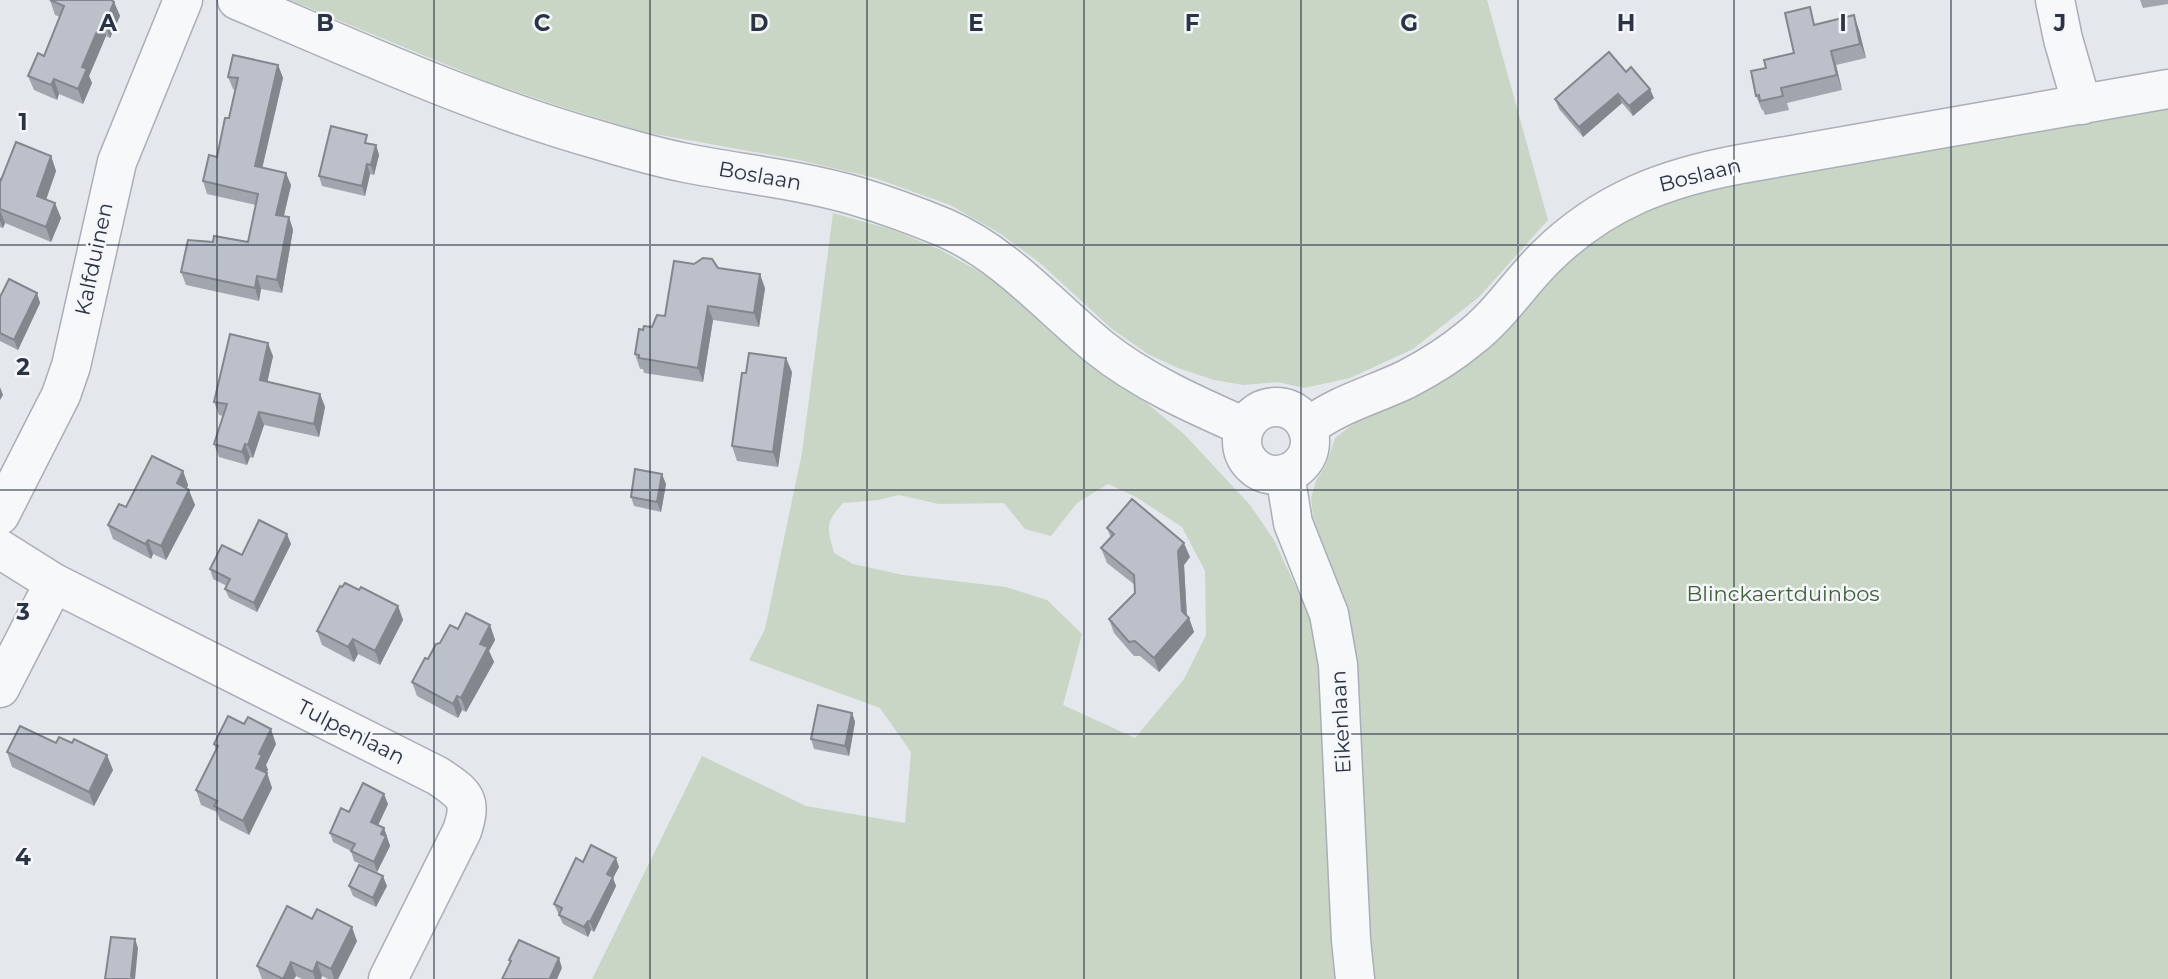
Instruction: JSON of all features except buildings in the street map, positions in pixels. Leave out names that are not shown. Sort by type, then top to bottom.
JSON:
[{"type":"street","name":"Kalfduinen","points":[[0,514],[61,395],[71,366],[117,162],[183,0]]},
{"type":"street","name":"Boslaan","points":[[237,0],[431,82],[524,117],[683,162],[856,196],[947,229],[999,260],[1099,347],[1127,367],[1245,427]]},
{"type":"street","points":[[2055,0],[2082,105]]},
{"type":"street","name":"Boslaan","points":[[1307,428],[1324,415],[1409,378],[1471,338],[1506,303],[1545,257],[1575,230],[1606,209],[1654,186],[1696,172],[2168,89]]},
{"type":"street","points":[[1275,407],[1292,411],[1307,428],[1309,447],[1304,459],[1295,469],[1285,474],[1264,473],[1247,459],[1242,443],[1245,427],[1256,412],[1275,407]]},
{"type":"street","name":"Eikenlaan","points":[[1285,474],[1293,523],[1329,614],[1338,665],[1355,979]]},
{"type":"street","points":[[0,550],[54,583],[0,688]]},
{"type":"street","name":"Tulpenlaan","points":[[54,583],[438,776],[462,793],[468,812],[462,831],[388,979]]},
{"type":"green space","points":[[290,0],[1487,0],[1548,220],[1479,297],[1413,349],[1350,378],[1304,388],[1278,382],[1244,385],[1214,380],[1148,354],[1112,329],[1040,263],[1001,234],[950,205],[875,178],[799,160],[644,132],[562,107],[488,82]]},
{"type":"green space","name":"Blinckaertduinbos","points":[[2168,104],[2168,979],[1370,979],[1311,498],[1335,438],[1357,421],[1414,397],[1477,355],[1555,269],[1612,226],[1652,206],[1714,185]]},
{"type":"green space","points":[[833,213],[893,230],[941,250],[987,276],[1055,327],[1184,434],[1250,505],[1274,540],[1319,637],[1338,979],[592,979],[702,756],[806,806],[905,823],[911,752],[880,708],[749,660],[765,629],[802,453]],"holes":[[[1108,484],[1136,497],[1182,527],[1205,571],[1206,635],[1184,679],[1135,738],[1063,705],[1082,634],[1047,600],[1006,587],[903,575],[853,564],[834,553],[829,531],[830,521],[843,503],[899,495],[939,504],[1004,503],[1025,529],[1051,536],[1077,503]]]}]
